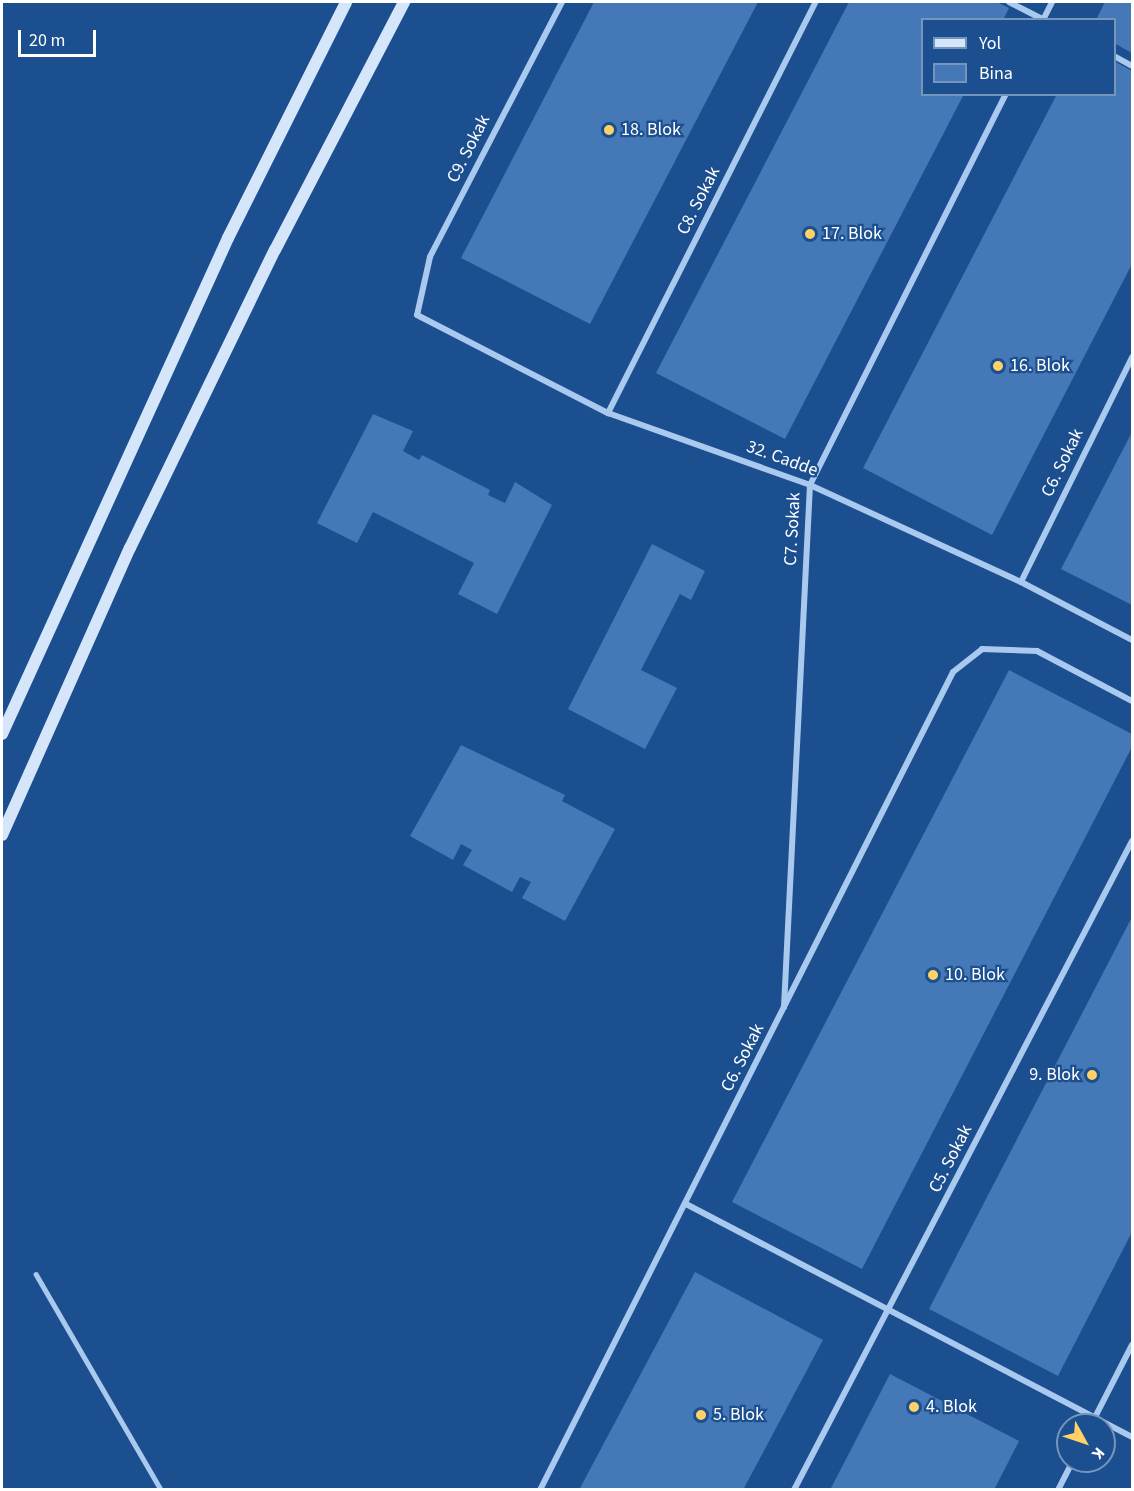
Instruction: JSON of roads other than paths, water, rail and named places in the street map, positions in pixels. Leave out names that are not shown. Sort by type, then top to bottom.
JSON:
[{"type":"main road","points":[[2,734],[228,238],[346,2]]},
{"type":"main road","points":[[2,835],[135,537],[275,250],[404,2]]},
{"type":"street","name":"C9. Sokak","points":[[417,315],[430,257],[562,2]]},
{"type":"street","name":"C8. Sokak","points":[[608,413],[816,2]]},
{"type":"street","points":[[1010,2],[1041,18]]},
{"type":"street","points":[[1044,18],[1052,2]]},
{"type":"street","points":[[1116,57],[1132,66]]},
{"type":"street","name":"C7. Sokak","points":[[784,1010],[810,485],[1005,96]]},
{"type":"street","name":"32. Cadde","points":[[417,315],[608,413],[810,485],[1021,582],[1132,640]]},
{"type":"street","name":"C6. Sokak","points":[[1021,582],[1132,357]]},
{"type":"street","name":"C6. Sokak","points":[[540,1490],[953,672],[982,649],[1037,651],[1132,701]]},
{"type":"street","name":"C5. Sokak","points":[[794,1490],[1132,841]]},
{"type":"street","points":[[686,1204],[1087,1413]]},
{"type":"street","points":[[1097,1413],[1132,1344]]},
{"type":"street","points":[[1116,1428],[1132,1437]]},
{"type":"street","points":[[1058,1490],[1067,1473]]},
{"type":"lane","points":[[36,1274],[161,1490]]},
{"type":"place","name":"18. Blok","points":[[609,130]]},
{"type":"place","name":"17. Blok","points":[[810,234]]},
{"type":"place","name":"16. Blok","points":[[998,366]]},
{"type":"place","name":"10. Blok","points":[[933,975]]},
{"type":"place","name":"9. Blok","points":[[1092,1075]]},
{"type":"place","name":"4. Blok","points":[[914,1407]]},
{"type":"place","name":"5. Blok","points":[[701,1415]]}]
